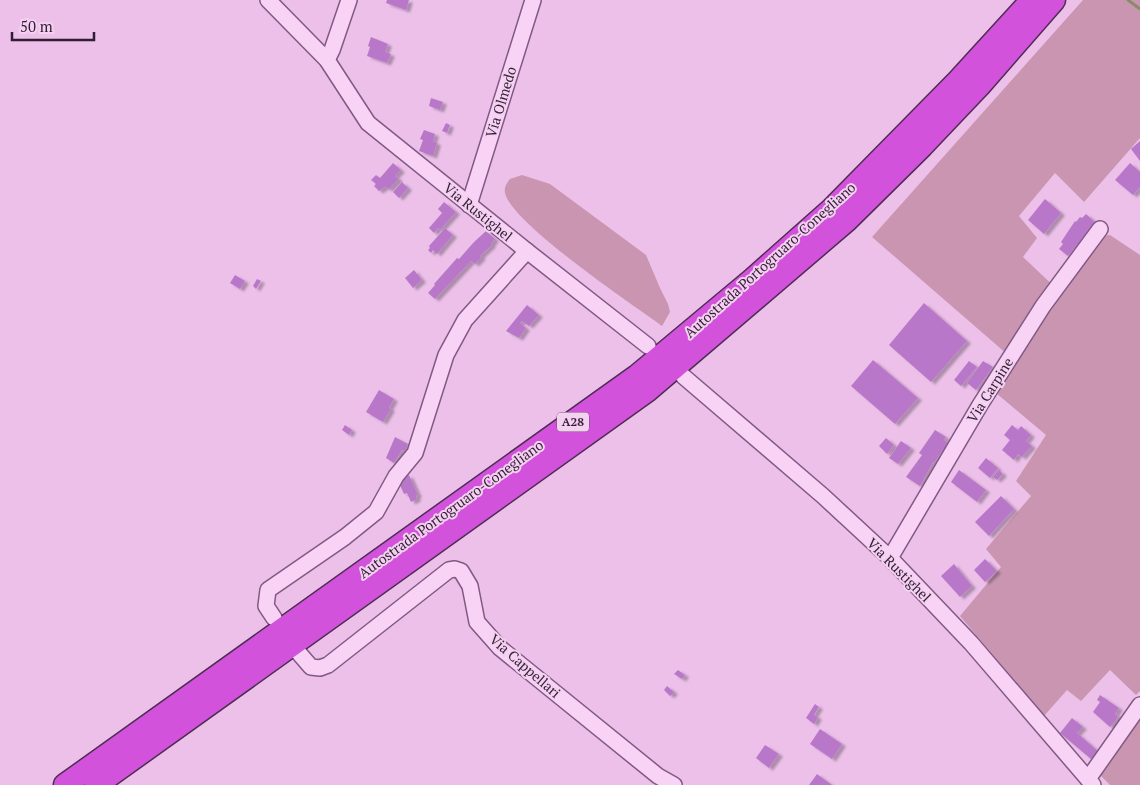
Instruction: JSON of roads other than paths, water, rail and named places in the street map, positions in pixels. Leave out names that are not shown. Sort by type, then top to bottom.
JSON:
[{"type":"highway","name":"Autostrada Portogruaro-Conegliano","points":[[65,785],[637,376],[752,280],[832,209],[959,80],[1032,0]]},
{"type":"highway","name":"Autostrada Portogruaro-Conegliano","points":[[96,785],[648,390],[846,221],[922,146],[979,86],[1054,0]]},
{"type":"street","name":"Via Rustighel","points":[[268,0],[327,60],[368,123],[526,251],[648,346]]},
{"type":"street","points":[[327,60],[349,0]]},
{"type":"street","name":"Via Olmedo","points":[[469,205],[534,0]]},
{"type":"street","name":"Via Carpine","points":[[890,558],[980,405],[1043,306],[1100,229]]},
{"type":"street","points":[[274,618],[266,606],[268,590],[345,538],[376,512],[396,476],[415,453],[446,355],[465,320],[526,251]]},
{"type":"street","name":"Via Rustighel","points":[[684,376],[823,496],[890,558],[971,643],[1090,782]]},
{"type":"street","name":"Via Cappellari","points":[[298,652],[311,667],[320,668],[328,665],[449,570],[461,571],[470,586],[477,622],[500,648],[655,780],[674,785]]},
{"type":"street","points":[[1090,782],[1140,705]]},
{"type":"waterway","points":[[1128,0],[1140,9]]}]
